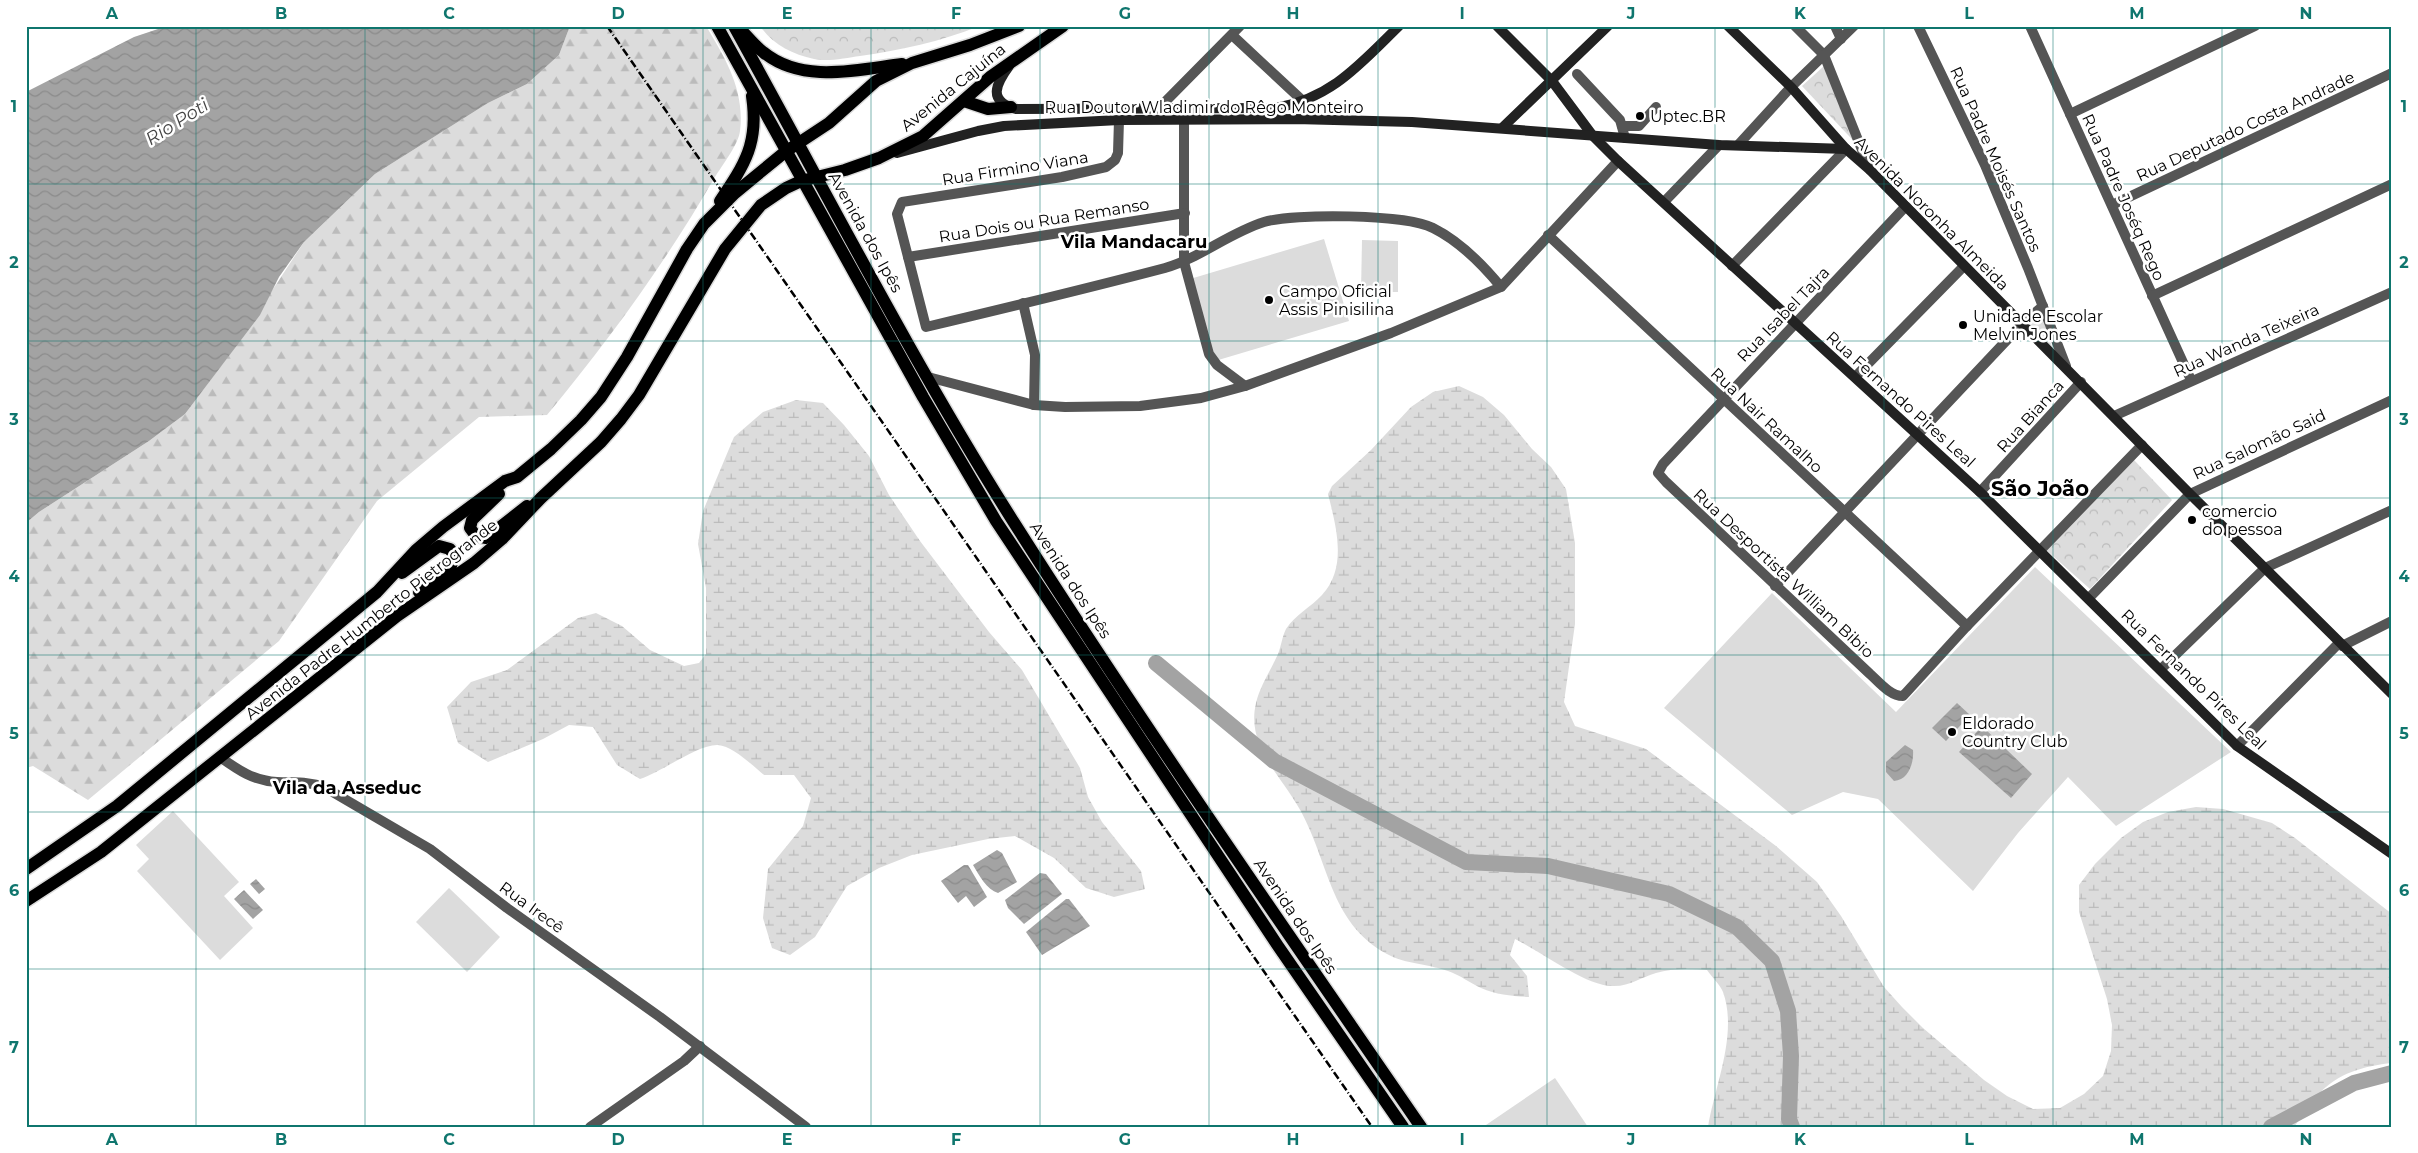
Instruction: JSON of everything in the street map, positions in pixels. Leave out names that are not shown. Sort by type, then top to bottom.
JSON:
[{"type":"main road","name":"Avenida dos Ipês","points":[[717,26],[801,181],[970,480],[1121,712],[1271,936],[1403,1127]]},
{"type":"main road","name":"Avenida dos Ipês","points":[[734,26],[817,176],[833,211],[1012,520],[1285,930],[1421,1127]]},
{"type":"main road","points":[[738,26],[764,53],[782,64],[799,70],[842,72],[912,63]]},
{"type":"main road","name":"Avenida Cajuína","points":[[785,152],[829,123],[876,82],[912,63],[970,45],[1019,26]]},
{"type":"main road","name":"Avenida Cajuína","points":[[801,181],[880,158],[922,136],[1016,57],[1062,26]]},
{"type":"main road","points":[[964,101],[988,109],[1276,108],[1304,102],[1334,86],[1371,55],[1399,26]]},
{"type":"main road","name":"Rua Fernando Pires Leal","points":[[1497,26],[1552,81],[1593,136],[1618,161],[1980,492],[2237,746],[2392,854]]},
{"type":"main road","points":[[1502,127],[1608,26]]},
{"type":"main road","name":"Avenida Noronha Almeida","points":[[1728,26],[1791,87],[1846,149],[1870,170],[2066,366],[2190,494],[2392,694]]},
{"type":"main road","points":[[1011,108],[999,100],[996,88],[1016,57]]},
{"type":"main road","points":[[704,224],[749,154],[755,117],[751,86]]},
{"type":"main road","points":[[1108,108],[1108,120]]},
{"type":"main road","name":"Rua Doutor Wladimir do Rêgo Monteiro","points":[[880,158],[978,131],[1004,126],[1108,120],[1295,119],[1502,127],[1719,145],[1846,149]]},
{"type":"main road","points":[[785,152],[817,176]]},
{"type":"main road","name":"Avenida Padre Humberto Pietrogrande","points":[[26,869],[117,806],[377,592],[416,550],[443,527],[506,481],[517,477],[551,449],[581,420],[601,397],[618,372],[687,250],[704,224],[742,188],[785,152]]},
{"type":"main road","name":"Avenida Padre Humberto Pietrogrande","points":[[26,901],[101,852],[397,616],[474,563],[502,539],[541,498],[601,442],[621,419],[639,395],[734,236],[761,205],[786,188],[801,181]]},
{"type":"main road","points":[[517,477],[472,520],[470,528],[476,536],[485,538],[520,510],[541,498]]},
{"type":"main road","points":[[377,592],[436,548],[442,546],[450,549],[454,556],[451,566],[412,599],[397,616]]},
{"type":"main road","points":[[1105,687],[1112,685],[1116,678]]},
{"type":"main road","points":[[1121,712],[1125,705],[1133,704]]},
{"type":"main road","points":[[1252,907],[1261,904],[1264,898]]},
{"type":"main road","points":[[1271,936],[1272,928],[1276,926],[1285,930]]},
{"type":"street","points":[[1160,107],[1240,26]]},
{"type":"street","points":[[1795,26],[1824,55],[1870,170]]},
{"type":"street","points":[[1835,26],[1841,39]]},
{"type":"street","points":[[1738,145],[1791,87],[1854,26]]},
{"type":"street","name":"Rua Padre Moisés Santos","points":[[1918,26],[1964,118],[2043,306],[2066,366]]},
{"type":"street","name":"Rua Padre Joséq Rego","points":[[2030,26],[2191,380]]},
{"type":"street","points":[[2070,114],[2255,26]]},
{"type":"street","points":[[1232,35],[1304,102]]},
{"type":"street","name":"Rua Deputado Costa Andrade","points":[[2112,205],[2392,73]]},
{"type":"street","points":[[1577,74],[1620,120],[1625,138]]},
{"type":"street","points":[[1622,126],[1639,126],[1656,107]]},
{"type":"street","name":"Rua Firmino Viana","points":[[908,257],[897,214],[899,205],[906,200],[1052,179],[1106,168],[1115,160],[1118,153],[1119,120]]},
{"type":"street","points":[[1184,120],[1184,262],[1209,354],[1217,365],[1245,386]]},
{"type":"street","points":[[1664,202],[1719,145]]},
{"type":"street","points":[[1732,266],[1846,149]]},
{"type":"street","points":[[928,377],[1034,405],[1065,407],[1140,406],[1201,398],[1245,386],[1391,334],[1501,288],[1618,161]]},
{"type":"street","points":[[2152,296],[2392,184]]},
{"type":"street","name":"Rua Isabel Tajra","points":[[1662,464],[1905,207]]},
{"type":"street","name":"Rua Dois ou Rua Remanso","points":[[908,257],[1185,213]]},
{"type":"street","points":[[908,257],[926,326],[1086,289],[1184,262],[1248,228],[1276,219],[1310,216],[1408,220],[1428,225],[1450,238],[1492,276],[1501,288]]},
{"type":"street","name":"Rua Nair Ramalho","points":[[1548,235],[1967,626]]},
{"type":"street","points":[[1855,377],[1964,266]]},
{"type":"street","name":"Rua Wanda Teixeira","points":[[2114,416],[2191,380],[2392,292]]},
{"type":"street","points":[[1023,303],[1035,355],[1034,405]]},
{"type":"street","points":[[1775,586],[2022,324],[2043,306]]},
{"type":"street","name":"Rua Bianca","points":[[1980,492],[2081,382]]},
{"type":"street","name":"Rua Salomão Said","points":[[2089,598],[2190,494],[2213,481],[2392,400]]},
{"type":"street","points":[[1967,626],[2142,445]]},
{"type":"street","name":"Rua Desportista William Bibio","points":[[1662,464],[1658,470],[1660,476],[1889,691],[1903,696],[1967,626]]},
{"type":"street","points":[[2161,669],[2265,568],[2392,510]]},
{"type":"street","points":[[2237,746],[2341,644],[2392,621]]},
{"type":"street","name":"Rua Irecê","points":[[220,757],[252,777],[275,782],[312,783],[324,787],[402,831],[436,853],[507,908],[700,1046],[806,1127]]},
{"type":"street","points":[[590,1127],[684,1061],[700,1046]]},
{"type":"green space","points":[[570,26],[706,26],[727,63],[737,89],[741,116],[739,136],[677,240],[636,300],[547,415],[479,417],[377,501],[279,641],[88,800],[33,766],[26,768],[26,523],[39,512],[149,441],[185,414],[233,350],[304,242],[375,174],[488,103],[527,84],[559,55]]},
{"type":"green space","points":[[760,26],[979,26],[950,37],[905,48],[843,59],[825,60],[806,57],[784,48],[765,33]]},
{"type":"green space","points":[[1824,66],[1863,151],[1802,86]]},
{"type":"green space","name":"Campo Oficial Assis Pinisilina","points":[[1324,239],[1349,321],[1215,361],[1190,279]]},
{"type":"green space","points":[[1362,240],[1398,241],[1398,292],[1361,292]]},
{"type":"green space","points":[[2041,311],[2053,350],[2028,325]]},
{"type":"green space","points":[[1459,386],[1483,397],[1504,415],[1532,449],[1551,467],[1566,489],[1575,543],[1575,624],[1564,702],[1575,726],[1646,749],[1776,846],[1817,882],[1841,916],[1884,987],[1923,1028],[1984,1080],[2007,1096],[2033,1109],[2060,1108],[2084,1094],[2103,1076],[2111,1051],[2112,1025],[2107,999],[2079,912],[2079,885],[2095,864],[2121,838],[2143,822],[2168,812],[2196,807],[2223,809],[2272,823],[2295,838],[2392,914],[2392,1063],[2361,1069],[2334,1081],[2325,1087],[2294,1127],[1708,1127],[1724,1060],[1728,1025],[1727,1008],[1723,992],[1707,970],[1662,971],[1624,985],[1612,986],[1589,980],[1576,974],[1515,939],[1510,955],[1527,976],[1529,997],[1499,994],[1487,990],[1442,969],[1393,957],[1372,944],[1356,929],[1343,911],[1299,808],[1260,746],[1254,718],[1256,703],[1278,654],[1286,629],[1294,619],[1322,595],[1330,584],[1335,572],[1338,546],[1328,494],[1332,486],[1371,450],[1411,407],[1433,392]]},
{"type":"green space","points":[[796,400],[823,403],[844,425],[869,456],[889,495],[920,541],[989,632],[1022,670],[1080,768],[1088,797],[1102,822],[1141,871],[1145,889],[1114,897],[1086,888],[1054,858],[1015,836],[988,839],[912,855],[879,868],[847,886],[815,937],[790,955],[772,948],[763,918],[768,869],[803,826],[811,798],[794,775],[764,775],[730,749],[718,745],[690,753],[640,779],[617,765],[593,727],[569,725],[543,739],[488,762],[458,743],[447,707],[471,682],[507,670],[578,618],[596,613],[622,626],[650,650],[684,666],[699,663],[706,654],[706,588],[698,544],[703,511],[734,437],[763,412]]},
{"type":"green space","points":[[2134,460],[2172,500],[2090,589],[2045,549]]},
{"type":"green space","name":"Eldorado Country Club","points":[[2035,567],[2231,752],[2116,826],[2068,777],[2018,833],[1973,891],[1878,799],[1843,792],[1792,815],[1664,708],[1772,593],[1896,712]]},
{"type":"green space","points":[[173,811],[239,882],[224,896],[253,928],[220,960],[137,871],[149,859],[136,845]]},
{"type":"green space","points":[[449,888],[500,937],[467,972],[416,922]]},
{"type":"green space","points":[[1555,1078],[1588,1127],[1483,1127]]},
{"type":"water","name":"Rio Poti","points":[[167,26],[570,26],[559,55],[527,84],[488,103],[375,174],[304,242],[279,277],[260,315],[185,414],[149,441],[39,512],[26,523],[26,92],[134,37]]},
{"type":"water","points":[[1957,703],[1970,715],[1946,741],[1932,728]]},
{"type":"water","points":[[1982,726],[2032,774],[2011,798],[1959,752]]},
{"type":"water","points":[[1905,745],[1913,750],[1910,770],[1899,780],[1894,781],[1886,772],[1886,762]]},
{"type":"water","points":[[997,850],[1002,853],[1017,882],[998,893],[987,885],[973,865]]},
{"type":"water","points":[[964,865],[968,865],[987,897],[974,907],[966,896],[958,903],[941,881]]},
{"type":"water","points":[[1040,873],[1046,874],[1062,894],[1024,924],[1008,908],[1005,900]]},
{"type":"water","points":[[256,879],[265,889],[259,894],[250,884]]},
{"type":"water","points":[[244,890],[263,910],[253,919],[234,899]]},
{"type":"water","points":[[1066,899],[1069,899],[1090,926],[1042,955],[1026,932]]},
{"type":"waterway","points":[[1156,663],[1274,761],[1466,862],[1548,866],[1669,894],[1737,927],[1772,961],[1788,1011],[1791,1056],[1789,1119],[1792,1127]]},
{"type":"waterway","points":[[2271,1127],[2354,1083],[2392,1073]]},
{"type":"railway","points":[[607,26],[1372,1127]]},
{"type":"place","name":"Uptec.BR","points":[[1640,116]]},
{"type":"place","name":"Campo Oficial Assis Pinisilina","points":[[1269,300]]},
{"type":"place","name":"Unidade Escolar Melvin Jones","points":[[1963,325]]},
{"type":"place","name":"comercio do pessoa","points":[[2192,520]]},
{"type":"place","name":"Eldorado Country Club","points":[[1952,732]]},
{"type":"district","name":"Vila Mandacaru","points":[[1134,242]]},
{"type":"district","name":"São João","points":[[2040,489]]},
{"type":"district","name":"Vila da Asseduc","points":[[347,788]]}]
